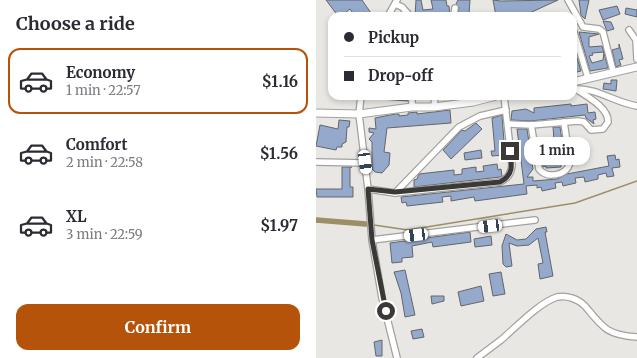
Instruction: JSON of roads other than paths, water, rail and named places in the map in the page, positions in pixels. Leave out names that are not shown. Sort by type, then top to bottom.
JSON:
[{"type":"main road","points":[[577,81],[613,71],[637,67]]},
{"type":"main road","points":[[316,114],[359,114],[481,100]]},
{"type":"street","points":[[568,0],[575,12]]},
{"type":"street","points":[[390,12],[396,2],[406,12]]},
{"type":"street","points":[[454,12],[455,8]]},
{"type":"street","points":[[577,16],[583,27],[599,29],[603,32],[613,71]]},
{"type":"street","points":[[630,30],[636,40],[637,59]]},
{"type":"street","points":[[577,42],[588,78]]},
{"type":"street","points":[[577,88],[589,90],[602,96],[637,106]]},
{"type":"street","points":[[508,124],[531,125],[582,121],[589,129],[595,131],[603,129],[608,122],[606,114],[577,90]]},
{"type":"street","points":[[361,100],[359,114],[368,189],[372,240],[382,298],[397,358]]},
{"type":"street","points":[[412,100],[412,107]]},
{"type":"street","points":[[434,106],[435,100]]},
{"type":"street","points":[[368,189],[395,192],[500,182],[505,179],[511,172],[512,165],[505,100]]},
{"type":"street","points":[[395,192],[459,127],[480,116],[506,110]]},
{"type":"street","points":[[531,125],[539,169],[542,173],[548,175],[564,173],[570,163],[564,122]]},
{"type":"street","points":[[316,162],[365,162]]},
{"type":"street","points":[[372,240],[535,220]]},
{"type":"street","points":[[477,358],[545,304],[556,298],[564,296],[579,301],[596,321],[611,333],[621,336],[637,337]]},
{"type":"waterway","points":[[374,225],[408,230],[575,203],[637,181]]},
{"type":"waterway","points":[[316,220],[366,224]]}]
